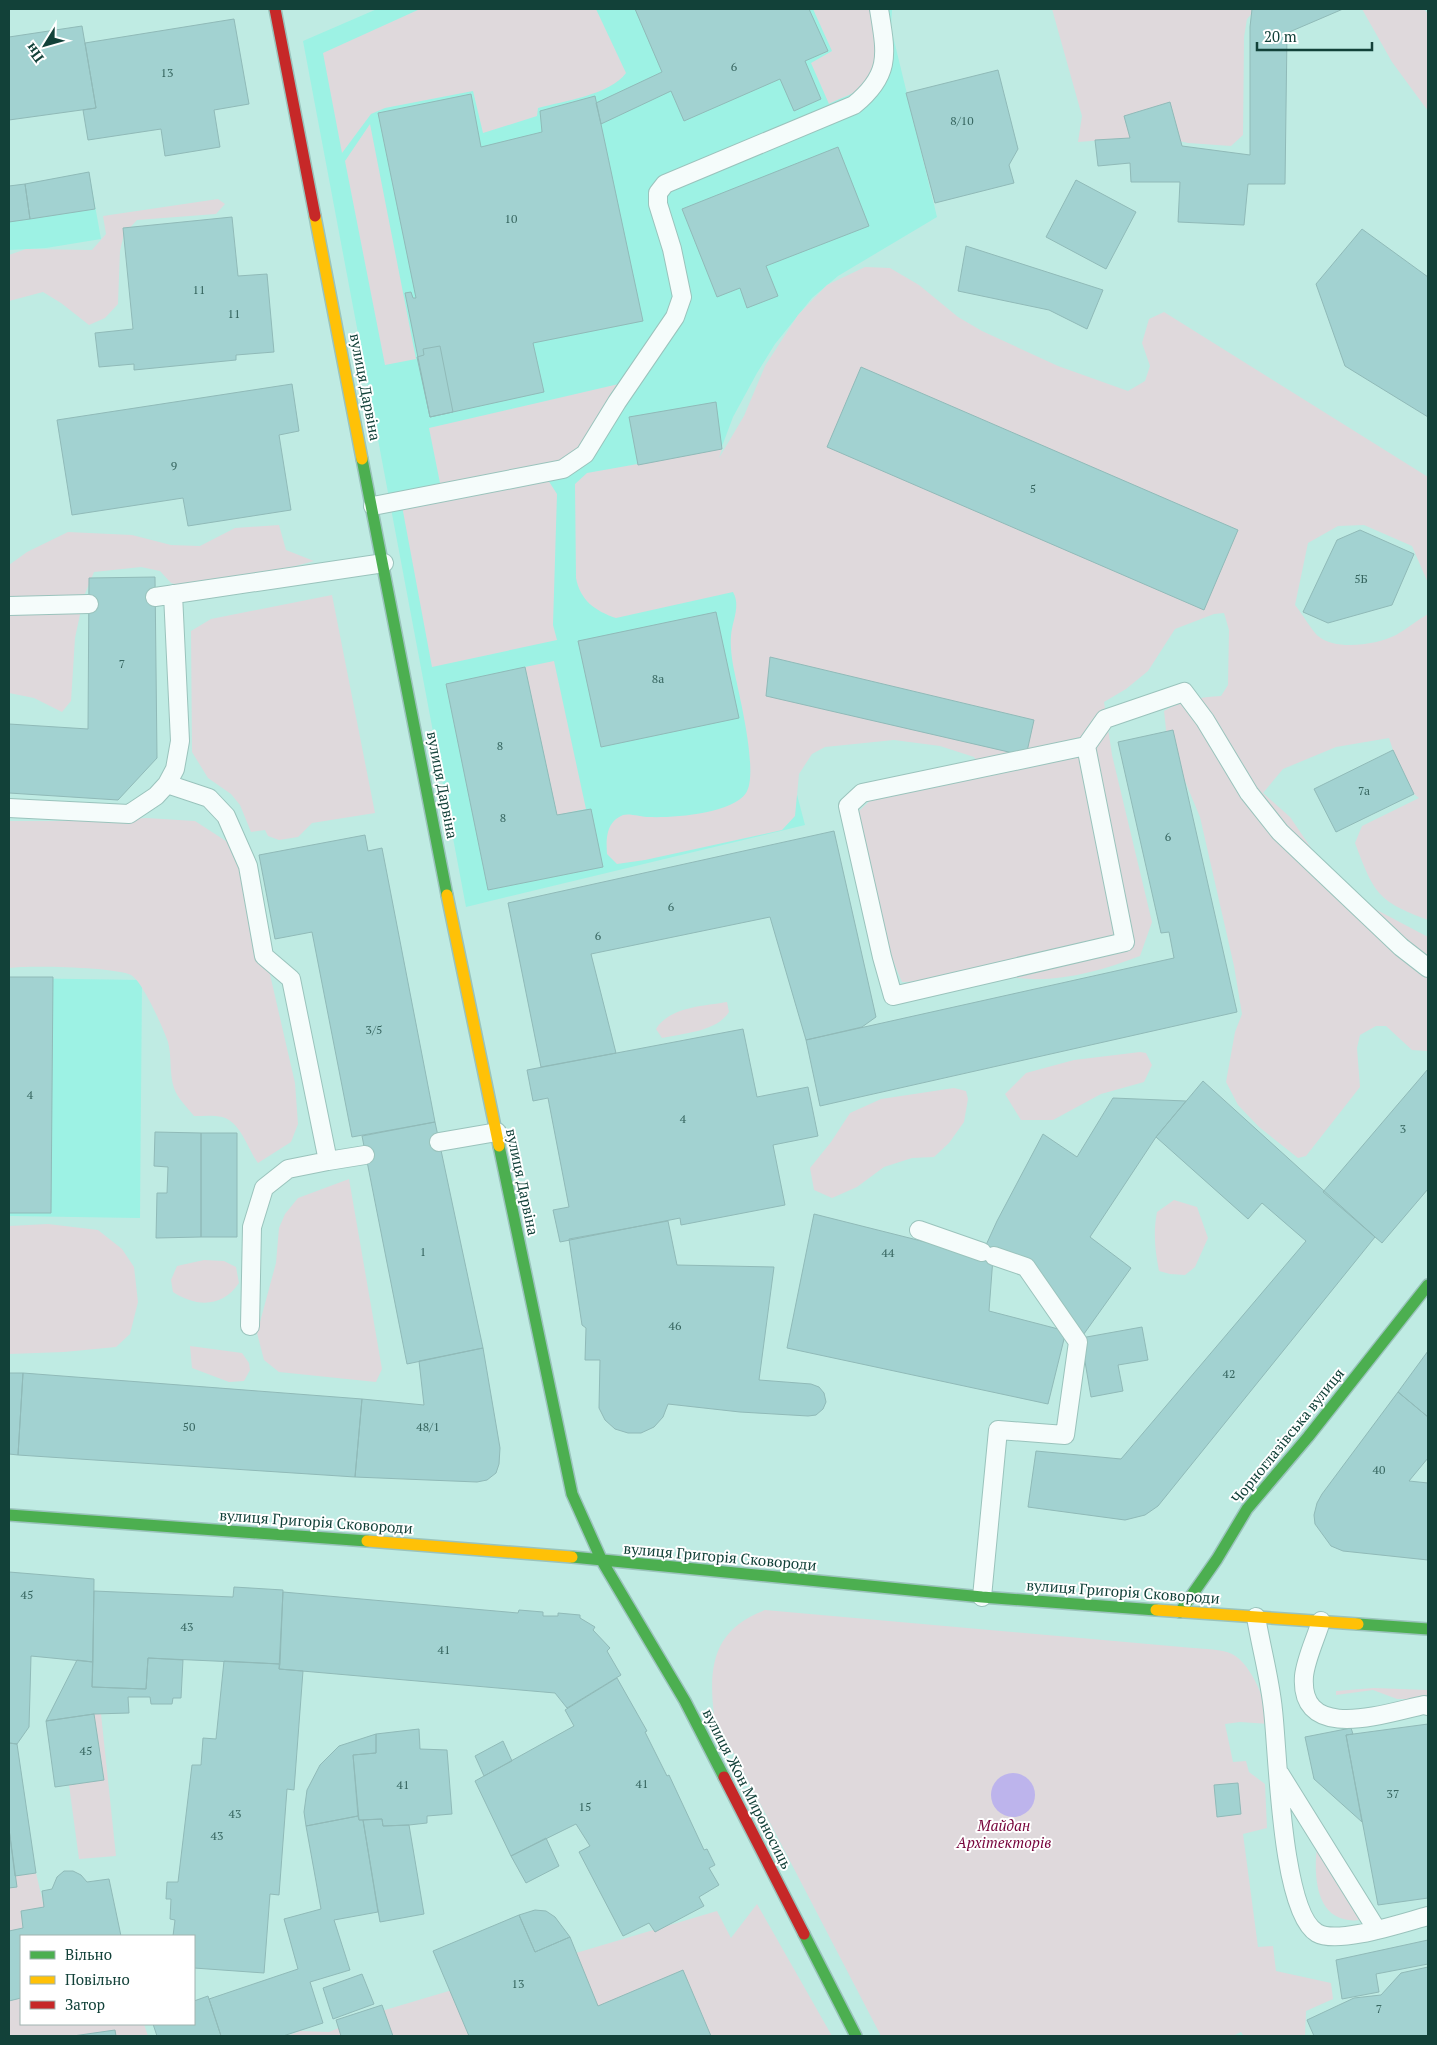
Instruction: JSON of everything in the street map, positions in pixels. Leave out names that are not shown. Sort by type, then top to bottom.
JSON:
[{"type":"street","name":"вулиця Дарвіна","points":[[276,9],[452,918],[572,1494],[602,1561]]},
{"type":"street","name":"Чорноглазівська вулиця","points":[[1180,1612],[1217,1559],[1247,1509],[1428,1285]]},
{"type":"street","name":"вулиця Григорія Сковороди","points":[[9,1515],[289,1534],[982,1597],[1428,1629]]},
{"type":"street","name":"вулиця Жон Мироносиць","points":[[602,1561],[685,1701],[856,2036]]},
{"type":"lane","points":[[373,506],[563,468],[585,454],[675,317],[682,297],[672,249],[658,204],[658,193],[665,184],[854,105],[870,92],[883,70],[884,41],[879,9]]},
{"type":"lane","points":[[155,597],[384,563]]},
{"type":"lane","points":[[9,808],[129,814],[156,796],[167,784],[175,769],[180,742],[173,594]]},
{"type":"lane","points":[[9,606],[89,604]]},
{"type":"lane","points":[[1086,746],[1124,942],[893,996],[882,957],[848,806],[862,793],[1086,746],[1105,719],[1184,692],[1205,720],[1249,793],[1280,832],[1401,947],[1428,968]]},
{"type":"lane","points":[[167,784],[209,798],[226,816],[241,849],[248,866],[264,956],[290,979],[328,1161]]},
{"type":"lane","points":[[439,1142],[496,1132]]},
{"type":"lane","points":[[250,1326],[252,1227],[264,1188],[288,1169],[365,1155]]},
{"type":"lane","points":[[919,1230],[1026,1267],[1078,1342],[1065,1435],[998,1430],[982,1597]]},
{"type":"lane","points":[[1256,1617],[1273,1708],[1287,1860],[1295,1893],[1309,1927],[1319,1934],[1330,1936],[1377,1930],[1428,1916]]},
{"type":"lane","points":[[1321,1621],[1304,1674],[1306,1699],[1319,1715],[1339,1720],[1424,1705],[1428,1706]]},
{"type":"lane","points":[[1278,1772],[1377,1930]]},
{"type":"shaded area","points":[[377,9],[892,9],[891,28],[937,217],[838,276],[812,298],[775,344],[757,373],[733,417],[712,473],[805,825],[466,907],[303,41]]},
{"type":"shaded area","points":[[89,172],[101,239],[46,248],[9,250],[9,182],[10,186]]},
{"type":"shaded area","points":[[9,978],[142,980],[140,1218],[9,1216]]},
{"type":"shaded area","points":[[1013,1773],[1025,1777],[1031,1783],[1035,1795],[1031,1807],[1025,1813],[1013,1817],[1001,1813],[995,1807],[991,1795],[995,1783],[1001,1777]]},
{"type":"green space","points":[[420,9],[596,9],[626,73],[619,81],[598,92],[538,108],[537,116],[483,133],[473,91],[385,108],[371,114],[342,153],[323,53]]},
{"type":"green space","points":[[813,9],[869,9],[879,46],[878,66],[870,83],[829,104],[811,63],[832,51]]},
{"type":"green space","points":[[1052,9],[1256,9],[1247,19],[1244,37],[1243,135],[1231,146],[1188,143],[1128,129],[1130,138],[1078,142],[1082,116]]},
{"type":"green space","points":[[1362,9],[1424,9],[1428,14],[1428,111],[1392,62]]},
{"type":"green space","points":[[370,124],[416,359],[385,365],[345,161]]},
{"type":"green space","points":[[218,199],[225,204],[216,214],[137,220],[124,234],[120,251],[118,304],[105,318],[89,325],[61,303],[43,292],[9,301],[9,255],[26,249],[92,250],[106,234],[103,216]]},
{"type":"green space","points":[[865,267],[890,268],[919,285],[958,317],[982,331],[1058,366],[1128,391],[1145,381],[1150,366],[1142,343],[1149,319],[1164,312],[1428,477],[1428,583],[1412,546],[1364,525],[1338,526],[1308,543],[1295,605],[1318,636],[1335,644],[1345,645],[1367,644],[1388,639],[1428,614],[1428,920],[1398,907],[1380,893],[1367,873],[1355,843],[1362,826],[1419,798],[1414,794],[1389,738],[1336,747],[1283,769],[1263,793],[1290,817],[1333,880],[1373,908],[1428,937],[1428,1051],[1412,1050],[1386,1026],[1376,1026],[1360,1035],[1357,1048],[1360,1087],[1306,1156],[1298,1158],[1259,1127],[1238,1105],[1226,1082],[1235,1032],[1242,1014],[1234,966],[1200,817],[1167,738],[1164,711],[1192,700],[1221,696],[1228,685],[1229,630],[1224,613],[1214,614],[1175,629],[1148,671],[1126,689],[1104,702],[1112,755],[1152,922],[1140,956],[1095,971],[1048,979],[1017,978],[984,968],[964,970],[912,982],[902,982],[882,924],[862,841],[858,812],[873,798],[986,773],[974,757],[940,746],[894,740],[825,747],[812,754],[799,774],[795,816],[782,830],[645,860],[617,864],[607,854],[607,837],[610,826],[617,818],[623,815],[659,817],[686,815],[715,810],[739,800],[746,793],[749,783],[749,752],[731,653],[731,636],[736,608],[733,592],[616,618],[595,608],[581,593],[576,578],[575,484],[587,473],[722,449],[719,458],[744,416],[765,366],[798,315],[827,285]]},
{"type":"green space","points":[[623,383],[595,428],[579,448],[558,463],[441,488],[429,428]]},
{"type":"green space","points":[[548,480],[557,494],[553,625],[557,640],[432,667],[402,506]]},
{"type":"green space","points":[[279,525],[286,550],[314,561],[285,569],[185,587],[171,583],[160,571],[141,567],[94,572],[84,596],[75,638],[71,701],[62,712],[34,698],[9,693],[9,565],[27,552],[68,532],[132,535],[171,545],[200,546],[235,528]]},
{"type":"green space","points":[[332,595],[375,813],[312,823],[298,837],[279,840],[268,836],[265,830],[251,832],[240,805],[231,794],[208,778],[192,752],[191,631],[211,619]]},
{"type":"green space","points":[[554,661],[586,809],[557,815],[525,667]]},
{"type":"green space","points":[[146,818],[195,821],[229,843],[257,918],[295,1083],[298,1124],[291,1142],[258,1163],[239,1130],[229,1120],[222,1117],[194,1116],[183,1103],[172,1082],[168,1042],[147,996],[136,979],[131,975],[91,968],[9,968],[9,821],[98,821]]},
{"type":"green space","points":[[727,1002],[729,1012],[723,1019],[708,1028],[662,1038],[656,1029],[669,1016],[678,1012],[698,1006]]},
{"type":"green space","points":[[1140,1052],[1146,1053],[1152,1065],[1144,1082],[1101,1094],[1053,1120],[1021,1120],[1005,1094],[1026,1073],[1074,1060]]},
{"type":"green space","points":[[954,1088],[966,1091],[968,1099],[964,1122],[949,1143],[934,1157],[912,1158],[884,1167],[857,1187],[832,1198],[814,1190],[810,1168],[831,1142],[850,1113],[881,1099]]},
{"type":"green space","points":[[349,1179],[382,1369],[376,1382],[279,1372],[264,1360],[257,1333],[276,1263],[279,1228],[285,1214],[298,1198]]},
{"type":"green space","points":[[1174,1200],[1197,1207],[1208,1238],[1195,1267],[1185,1275],[1159,1271],[1156,1256],[1157,1212]]},
{"type":"green space","points":[[48,1224],[98,1230],[122,1249],[134,1267],[138,1302],[130,1334],[116,1347],[64,1352],[9,1354],[9,1226]]},
{"type":"green space","points":[[204,1260],[224,1261],[236,1267],[239,1283],[225,1297],[217,1301],[200,1302],[182,1297],[173,1292],[171,1280],[177,1266]]},
{"type":"green space","points":[[190,1346],[242,1353],[249,1363],[250,1370],[244,1381],[229,1382],[192,1368]]},
{"type":"green space","name":"Майдан Архітекторів","points":[[765,1610],[1213,1650],[1232,1654],[1246,1666],[1252,1675],[1262,1696],[1269,1724],[1240,1722],[1225,1724],[1233,1762],[1246,1761],[1249,1772],[1265,1784],[1267,1828],[1243,1834],[1258,1947],[1273,1946],[1276,1971],[1331,1983],[1333,1999],[1306,2011],[1305,2036],[1244,2036],[1241,2032],[1233,2036],[881,2036],[714,1715],[712,1680],[718,1651],[725,1638],[735,1627]]},
{"type":"green space","points":[[1374,1688],[1428,1690],[1428,1699],[1397,1699],[1373,1690],[1336,1695],[1336,1691]]},
{"type":"green space","points":[[94,1714],[101,1714],[116,1856],[79,1859],[69,1785],[104,1780]]},
{"type":"green space","points":[[1317,1847],[1360,1920],[1346,1920],[1326,1908],[1321,1898],[1316,1873]]},
{"type":"green space","points":[[36,1873],[44,1907],[21,1911],[23,1928],[9,1931],[9,1888],[16,1887],[15,1876]]},
{"type":"green space","points":[[757,1904],[832,2036],[287,2036],[300,2031],[329,2032],[375,2013],[717,1911],[731,1938]]},
{"type":"green space","points":[[20,1998],[20,2025],[144,2025],[148,2036],[116,2036],[114,2030],[73,2036],[9,2036],[9,2001]]},
{"type":"building","points":[[635,9],[809,9],[828,51],[805,61],[821,99],[794,111],[780,79],[684,121],[671,91],[601,124],[596,103],[662,72]]},
{"type":"building","points":[[1252,9],[1343,9],[1287,33],[1285,184],[1248,184],[1244,225],[1178,222],[1180,182],[1131,182],[1130,163],[1098,166],[1095,140],[1130,138],[1124,116],[1170,102],[1182,146],[1250,155],[1250,27]]},
{"type":"building","points":[[234,19],[249,104],[214,110],[220,147],[165,156],[161,129],[88,140],[83,110],[96,108],[85,43]]},
{"type":"building","points":[[82,26],[96,108],[9,120],[9,37]]},
{"type":"building","points":[[998,70],[1018,149],[1009,165],[1014,183],[935,203],[906,93]]},
{"type":"building","points":[[471,94],[481,147],[542,132],[540,111],[595,96],[643,321],[533,343],[544,392],[430,417],[405,293],[411,292],[413,298],[416,298],[378,113]]},
{"type":"building","points":[[838,147],[869,226],[766,266],[778,296],[747,308],[740,288],[717,297],[682,209]]},
{"type":"building","points":[[89,172],[95,209],[30,219],[25,184]]},
{"type":"building","points":[[1076,180],[1136,212],[1106,269],[1046,237]]},
{"type":"building","points":[[25,184],[30,219],[9,222],[9,186]]},
{"type":"building","points":[[232,217],[238,276],[267,274],[274,352],[236,355],[236,360],[134,370],[134,364],[99,367],[95,333],[133,329],[123,228]]},
{"type":"building","points":[[1362,229],[1428,277],[1428,417],[1345,366],[1316,284]]},
{"type":"building","points":[[966,246],[1103,290],[1087,329],[1049,310],[958,291]]},
{"type":"building","points":[[440,346],[453,412],[430,417],[417,357],[424,355],[423,349]]},
{"type":"building","points":[[861,367],[1238,530],[1204,610],[827,447]]},
{"type":"building","points":[[292,384],[299,431],[279,435],[291,510],[188,526],[183,498],[72,515],[57,420]]},
{"type":"building","points":[[716,402],[722,449],[638,465],[629,417]]},
{"type":"building","points":[[1360,530],[1414,554],[1392,605],[1328,623],[1303,612],[1337,540]]},
{"type":"building","points":[[155,577],[157,758],[118,800],[9,793],[9,724],[88,729],[89,578]]},
{"type":"building","points":[[716,612],[739,718],[601,747],[578,641]]},
{"type":"building","points":[[770,657],[1034,720],[1026,756],[766,696]]},
{"type":"building","points":[[525,667],[557,815],[591,809],[603,867],[488,890],[446,684]]},
{"type":"building","points":[[1173,730],[1237,1012],[820,1106],[806,1040],[1174,958],[1169,932],[1161,933],[1118,742]]},
{"type":"building","points":[[1393,750],[1414,794],[1336,832],[1314,789]]},
{"type":"building","points":[[834,831],[876,1017],[862,1027],[806,1040],[770,917],[591,954],[616,1053],[541,1067],[508,903]]},
{"type":"building","points":[[365,835],[368,851],[382,848],[435,1122],[352,1137],[312,932],[275,939],[259,855]]},
{"type":"building","points":[[9,977],[53,977],[51,1213],[9,1213]]},
{"type":"building","points":[[743,1029],[757,1097],[808,1087],[818,1136],[773,1145],[785,1205],[681,1225],[680,1218],[560,1242],[553,1210],[569,1207],[548,1098],[533,1101],[527,1070]]},
{"type":"building","points":[[1428,1069],[1428,1189],[1382,1243],[1323,1192]]},
{"type":"building","points":[[1203,1081],[1375,1237],[1158,1506],[1145,1515],[1125,1520],[1028,1507],[1036,1451],[1121,1459],[1306,1241],[1262,1203],[1248,1219],[1156,1137]]},
{"type":"building","points":[[1113,1098],[1186,1101],[1156,1137],[1090,1237],[1131,1268],[1081,1338],[1029,1259],[993,1258],[989,1311],[1066,1331],[1048,1404],[787,1348],[814,1214],[981,1256],[997,1221],[1043,1134],[1077,1157]]},
{"type":"building","points":[[435,1122],[483,1348],[407,1364],[362,1136]]},
{"type":"building","points":[[155,1132],[201,1133],[201,1237],[156,1238],[157,1193],[167,1193],[168,1167],[154,1166]]},
{"type":"building","points":[[201,1133],[237,1133],[237,1237],[201,1237]]},
{"type":"building","points":[[668,1221],[677,1265],[774,1267],[759,1380],[811,1384],[819,1387],[824,1393],[826,1402],[823,1409],[816,1415],[740,1412],[668,1404],[663,1417],[654,1427],[641,1433],[628,1433],[615,1429],[605,1420],[599,1408],[600,1360],[585,1360],[586,1328],[582,1325],[569,1239]]},
{"type":"building","points":[[1142,1327],[1148,1360],[1118,1365],[1123,1391],[1091,1397],[1081,1338]]},
{"type":"building","points":[[483,1348],[500,1448],[499,1464],[496,1473],[487,1480],[477,1482],[355,1477],[362,1399],[424,1405],[419,1361]]},
{"type":"building","points":[[1428,1351],[1428,1417],[1398,1392]]},
{"type":"building","points":[[9,1373],[23,1373],[18,1455],[9,1454]]},
{"type":"building","points":[[23,1373],[362,1399],[355,1477],[18,1455]]},
{"type":"building","points":[[1398,1392],[1428,1417],[1428,1458],[1409,1481],[1428,1483],[1428,1560],[1343,1551],[1331,1546],[1315,1524],[1314,1515],[1322,1494]]},
{"type":"building","points":[[9,1572],[94,1579],[93,1662],[31,1656],[29,1727],[17,1744],[9,1743]]},
{"type":"building","points":[[234,1587],[283,1590],[280,1664],[148,1658],[146,1689],[92,1687],[94,1591],[233,1597]]},
{"type":"building","points":[[283,1592],[518,1613],[519,1610],[543,1612],[543,1616],[558,1616],[558,1613],[580,1615],[580,1618],[595,1627],[593,1630],[610,1648],[607,1651],[621,1675],[567,1708],[555,1693],[279,1669]]},
{"type":"building","points":[[148,1658],[183,1660],[181,1698],[173,1698],[172,1704],[151,1704],[150,1697],[128,1697],[129,1713],[94,1714],[46,1721],[77,1660],[93,1662],[92,1687],[146,1689]]},
{"type":"building","points":[[224,1661],[280,1664],[279,1669],[303,1671],[294,1790],[287,1789],[279,1895],[270,1894],[264,1973],[195,1968],[195,1935],[173,1935],[175,1920],[170,1919],[171,1899],[166,1899],[167,1882],[178,1882],[192,1765],[201,1765],[203,1738],[216,1739]]},
{"type":"building","points":[[617,1678],[647,1731],[645,1732],[667,1776],[669,1775],[704,1850],[707,1849],[715,1865],[709,1868],[719,1885],[699,1897],[704,1906],[655,1932],[649,1923],[623,1936],[579,1852],[590,1846],[576,1824],[511,1856],[475,1781],[574,1726],[565,1710]]},
{"type":"building","points":[[94,1714],[104,1780],[55,1787],[46,1721]]},
{"type":"building","points":[[1428,1724],[1428,1898],[1378,1905],[1346,1735]]},
{"type":"building","points":[[1351,1728],[1353,1734],[1346,1735],[1362,1822],[1314,1779],[1305,1737]]},
{"type":"building","points":[[419,1729],[420,1749],[447,1750],[452,1814],[427,1816],[427,1823],[409,1825],[383,1826],[382,1819],[359,1820],[353,1755],[376,1753],[376,1734]]},
{"type":"building","points":[[376,1734],[376,1753],[353,1755],[358,1816],[306,1826],[304,1812],[307,1790],[320,1765],[339,1746]]},
{"type":"building","points":[[503,1741],[512,1761],[484,1776],[475,1756]]},
{"type":"building","points":[[9,1743],[17,1744],[36,1873],[15,1876],[9,1829]]},
{"type":"building","points":[[1238,1783],[1241,1814],[1217,1817],[1214,1785]]},
{"type":"building","points":[[358,1816],[359,1820],[363,1820],[378,1912],[334,1920],[350,1970],[310,1982],[323,2023],[283,2036],[221,2036],[209,1999],[298,1969],[284,1919],[321,1909],[306,1826]]},
{"type":"building","points":[[382,1819],[383,1826],[409,1825],[424,1914],[380,1922],[363,1820]]},
{"type":"building","points":[[9,1829],[17,1887],[9,1888]]},
{"type":"building","points":[[546,1838],[559,1866],[526,1883],[511,1856]]},
{"type":"building","points":[[64,1871],[73,1871],[81,1875],[87,1882],[109,1879],[121,1935],[20,1935],[20,1998],[9,2001],[9,1931],[23,1928],[21,1911],[44,1907],[42,1891],[52,1889],[57,1877]]},
{"type":"building","points":[[535,1910],[546,1911],[555,1917],[570,1937],[535,1952],[519,1915]]},
{"type":"building","points":[[519,1915],[535,1952],[570,1937],[598,2006],[683,1970],[711,2036],[469,2036],[433,1951]]},
{"type":"building","points":[[1428,1940],[1428,1964],[1376,1974],[1379,1992],[1342,1999],[1336,1960]]},
{"type":"building","points":[[1428,1967],[1428,2036],[1314,2036],[1307,2020],[1354,1998],[1381,1995],[1401,1973]]},
{"type":"building","points":[[362,1974],[374,2004],[333,2019],[323,1988]]},
{"type":"building","points":[[208,1996],[221,2036],[157,2036],[153,2025],[195,2025],[195,2001]]},
{"type":"building","points":[[382,2005],[393,2036],[341,2036],[336,2020]]},
{"type":"building","points":[[115,2030],[116,2036],[73,2036]]},
{"type":"traffic: fast","points":[[362,459],[447,895]]},
{"type":"traffic: fast","points":[[499,1146],[572,1494],[602,1561],[685,1701],[724,1777]]},
{"type":"traffic: fast","points":[[1180,1612],[1217,1559],[1247,1509],[1308,1437],[1428,1285]]},
{"type":"traffic: fast","points":[[9,1515],[367,1541]]},
{"type":"traffic: fast","points":[[572,1557],[982,1597],[1156,1610]]},
{"type":"traffic: fast","points":[[1358,1624],[1428,1629]]},
{"type":"traffic: fast","points":[[804,1934],[856,2036]]},
{"type":"traffic: slow","points":[[315,216],[362,459]]},
{"type":"traffic: slow","points":[[447,895],[499,1146]]},
{"type":"traffic: slow","points":[[367,1541],[572,1557]]},
{"type":"traffic: slow","points":[[1156,1610],[1358,1624]]},
{"type":"traffic: jam","points":[[275,9],[315,216]]},
{"type":"traffic: jam","points":[[724,1777],[804,1934]]}]
